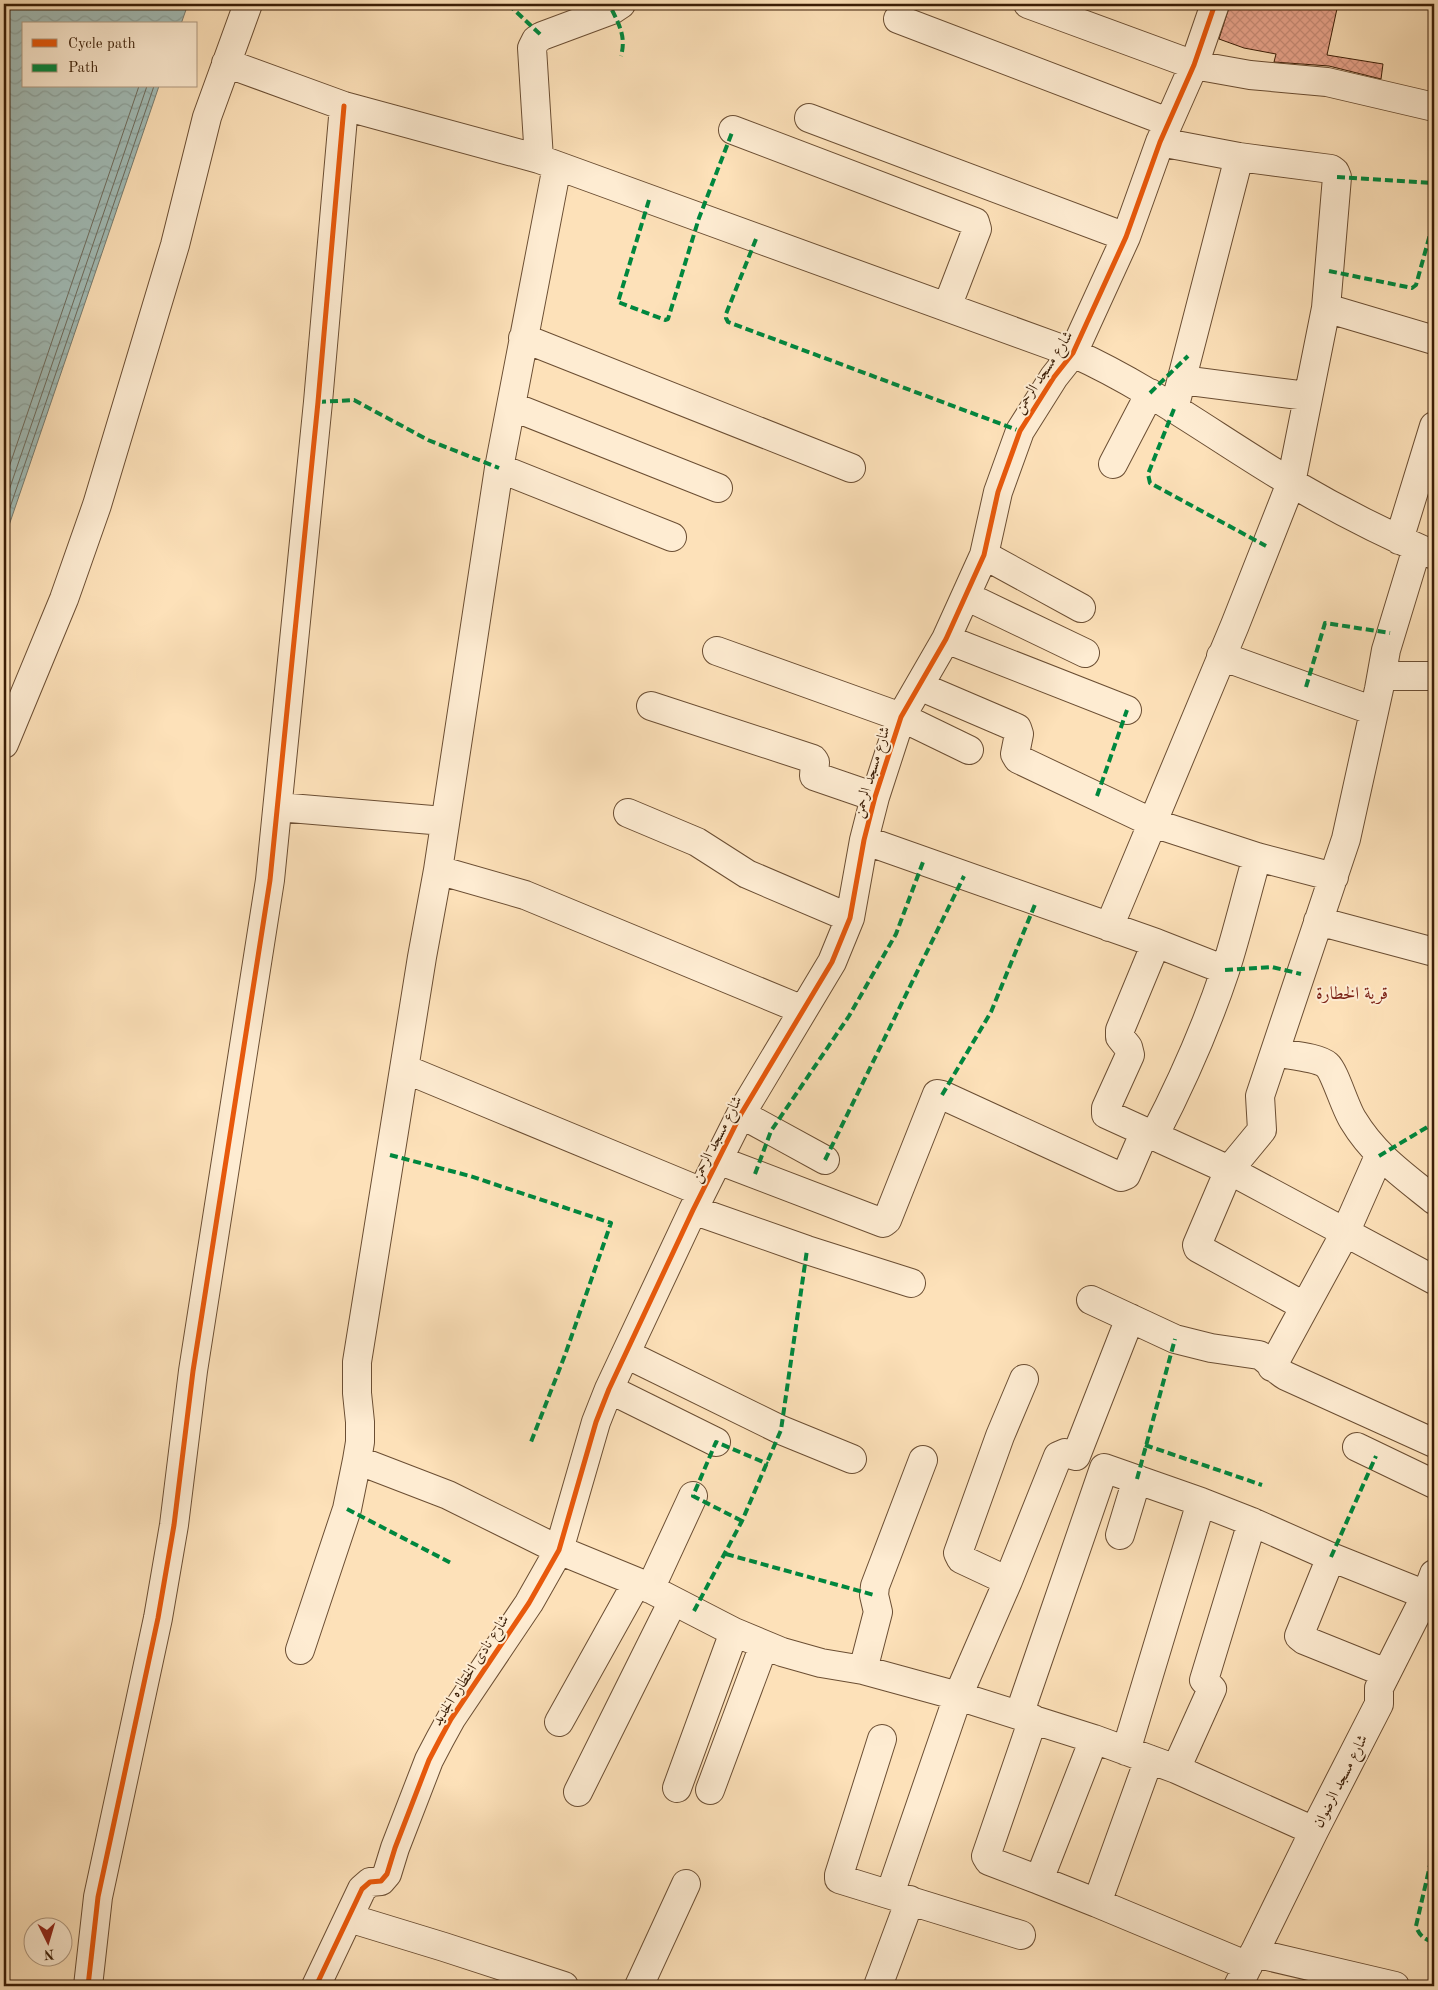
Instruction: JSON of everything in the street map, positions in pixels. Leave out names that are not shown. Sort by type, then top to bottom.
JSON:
[{"type":"street","points":[[4,744],[64,599],[97,504],[175,245],[207,117],[248,4]]},
{"type":"street","points":[[300,1650],[347,1509],[357,1460],[360,1442],[360,1422],[357,1393],[357,1362],[422,957],[438,870],[499,468],[523,338],[548,163],[532,48],[533,44],[542,36],[612,10],[621,4]]},
{"type":"street","points":[[1028,4],[1194,65],[1250,75],[1327,82],[1434,107]]},
{"type":"street","name":"شارع مسجد الرحمن","points":[[558,1550],[596,1422],[609,1389],[741,1114],[832,962],[850,918],[864,840],[875,797],[901,717],[946,639],[984,555],[998,492],[1020,430],[1054,377],[1073,353],[1126,237],[1164,132],[1194,65],[1215,4]]},
{"type":"street","points":[[898,19],[1164,132],[1239,157],[1330,169],[1336,172],[1326,308],[1291,483],[1109,927]]},
{"type":"street","points":[[226,63],[344,106],[548,163],[1073,353],[1115,373],[1150,393],[1291,483],[1368,526],[1417,548]]},
{"type":"street","points":[[88,1986],[98,1896],[158,1618],[174,1525],[194,1371],[270,880],[318,402],[344,106]]},
{"type":"street","points":[[809,118],[1126,237]]},
{"type":"street","points":[[733,130],[975,222],[978,229],[947,307]]},
{"type":"street","points":[[1174,409],[1239,157]]},
{"type":"street","points":[[1326,308],[1434,340]]},
{"type":"street","points":[[523,338],[851,468]]},
{"type":"street","points":[[1182,380],[1308,396]]},
{"type":"street","points":[[1113,464],[1150,393]]},
{"type":"street","points":[[510,406],[718,488]]},
{"type":"street","points":[[1304,1306],[1197,1246],[1228,1170],[1262,1130],[1260,1096],[1318,920],[1334,878],[1350,824],[1390,633],[1417,548],[1434,426]]},
{"type":"street","points":[[499,468],[672,537]]},
{"type":"street","points":[[984,555],[1081,608]]},
{"type":"street","points":[[966,596],[1085,654]]},
{"type":"street","points":[[946,639],[1127,710]]},
{"type":"street","points":[[716,651],[901,717],[969,750]]},
{"type":"street","points":[[1221,656],[1374,711]]},
{"type":"street","points":[[1382,676],[1434,676]]},
{"type":"street","points":[[919,686],[1017,728],[1019,734],[1015,754],[1018,759],[1153,823],[1257,857],[1334,878]]},
{"type":"street","points":[[652,706],[814,760],[814,776],[875,797]]},
{"type":"street","points":[[278,807],[444,821]]},
{"type":"street","points":[[628,813],[697,842],[753,876],[850,918]]},
{"type":"street","points":[[864,840],[1156,943],[1225,970]]},
{"type":"street","points":[[718,1160],[883,1223],[887,1220],[937,1094],[1121,1177],[1126,1175],[1149,1134],[1177,1092],[1194,1052],[1225,970],[1257,857]]},
{"type":"street","points":[[438,870],[533,898],[803,1010]]},
{"type":"street","points":[[1318,920],[1434,952]]},
{"type":"street","points":[[1156,943],[1120,1030],[1120,1037],[1128,1046],[1130,1055],[1105,1112],[1228,1170],[1434,1280]]},
{"type":"street","points":[[1275,1052],[1320,1061],[1329,1066],[1352,1119],[1380,1156],[1434,1200]]},
{"type":"street","points":[[405,1069],[807,1250],[912,1283]]},
{"type":"street","points":[[741,1114],[824,1160]]},
{"type":"street","points":[[1272,1367],[1345,1232],[1380,1156]]},
{"type":"street","points":[[1090,1300],[1175,1339],[1211,1348],[1259,1355],[1286,1376],[1434,1443]]},
{"type":"street","points":[[1076,1456],[1130,1318]]},
{"type":"street","points":[[626,1354],[780,1430],[852,1459]]},
{"type":"street","points":[[1008,1581],[961,1559],[958,1553],[1000,1436],[1024,1379]]},
{"type":"street","points":[[609,1389],[716,1442]]},
{"type":"street","points":[[1357,1447],[1434,1484]]},
{"type":"street","points":[[878,1986],[900,1897],[958,1696],[1008,1581],[1058,1456],[1063,1453],[1076,1456],[1104,1468],[1201,1502],[1331,1557],[1430,1584]]},
{"type":"street","points":[[357,1460],[448,1494],[558,1550],[653,1591],[764,1645],[812,1661],[863,1670],[958,1696],[1094,1739],[1176,1770],[1314,1831]]},
{"type":"street","points":[[863,1670],[878,1612],[874,1586],[922,1460]]},
{"type":"street","points":[[1104,1468],[1026,1717],[986,1856],[989,1861],[1097,1903],[1247,1969],[1395,1986]]},
{"type":"street","points":[[1120,1535],[1137,1479]]},
{"type":"street","points":[[578,1792],[653,1591],[693,1496]]},
{"type":"street","points":[[1097,1903],[1137,1755],[1201,1502]]},
{"type":"street","points":[[1176,1770],[1212,1689],[1204,1680],[1252,1522]]},
{"type":"street","name":"شارع نادى الخطاره الجديد","points":[[316,1986],[365,1884],[385,1878],[426,1769],[451,1719],[529,1603],[558,1550]]},
{"type":"street","points":[[1331,1557],[1299,1636],[1304,1640],[1386,1673]]},
{"type":"street","name":"شارع مسجد الرضوان","points":[[1247,1969],[1314,1831],[1379,1704],[1379,1691],[1386,1673],[1430,1584]]},
{"type":"street","points":[[559,1722],[653,1591]]},
{"type":"street","points":[[677,1788],[734,1632]]},
{"type":"street","points":[[710,1790],[764,1645]]},
{"type":"street","points":[[882,1739],[839,1875],[841,1880],[1021,1935]]},
{"type":"street","points":[[1039,1880],[1094,1739]]},
{"type":"street","points":[[639,1986],[686,1884]]},
{"type":"street","points":[[349,1918],[564,1986]]},
{"type":"water","points":[[4,4],[188,4],[182,22],[22,22],[22,88],[158,88],[4,540]]},
{"type":"building","points":[[1230,4],[1338,4],[1327,55],[1383,64],[1381,79],[1329,66],[1274,62],[1276,54],[1244,48],[1219,39]]},
{"type":"marked path","points":[[508,4],[542,36]]},
{"type":"marked path","points":[[612,10],[620,27],[623,43],[621,56]]},
{"type":"marked path","points":[[649,200],[618,302],[665,320],[668,319],[699,218],[733,130]]},
{"type":"marked path","points":[[1337,177],[1434,183]]},
{"type":"marked path","points":[[1329,271],[1412,288],[1416,285],[1434,220]]},
{"type":"marked path","points":[[756,239],[726,314],[728,322],[1020,431]]},
{"type":"marked path","points":[[1150,393],[1188,356]]},
{"type":"marked path","points":[[318,402],[354,400],[428,440],[499,468]]},
{"type":"marked path","points":[[1174,409],[1148,474],[1150,483],[1266,546]]},
{"type":"marked path","points":[[1306,687],[1325,623],[1390,633]]},
{"type":"marked path","points":[[1097,796],[1127,710]]},
{"type":"marked path","points":[[755,1174],[771,1131],[849,1016],[896,934],[923,862]]},
{"type":"marked path","points":[[825,1160],[964,876]]},
{"type":"marked path","points":[[942,1095],[991,1012],[1036,902]]},
{"type":"marked path","points":[[1225,970],[1272,967],[1301,974]]},
{"type":"marked path","points":[[1379,1156],[1434,1123]]},
{"type":"marked path","points":[[390,1155],[470,1176],[611,1223],[565,1355],[531,1442]]},
{"type":"marked path","points":[[694,1611],[742,1521],[781,1430],[807,1250]]},
{"type":"marked path","points":[[1137,1479],[1175,1339]]},
{"type":"marked path","points":[[742,1521],[693,1496],[716,1442],[768,1464]]},
{"type":"marked path","points":[[1145,1445],[1262,1485]]},
{"type":"marked path","points":[[1331,1557],[1376,1456]]},
{"type":"marked path","points":[[347,1509],[453,1564]]},
{"type":"marked path","points":[[726,1554],[874,1595]]},
{"type":"marked path","points":[[1434,1848],[1416,1926],[1423,1937],[1434,1943]]},
{"type":"cycle path","points":[[316,1986],[362,1889],[370,1882],[381,1881],[387,1874],[429,1760],[451,1719],[529,1603],[559,1550],[596,1422],[609,1389],[693,1210],[741,1114],[832,962],[850,918],[864,840],[875,797],[901,717],[946,639],[984,555],[998,492],[1020,431],[1054,377],[1073,353],[1126,237],[1160,142],[1194,65],[1215,4]]},
{"type":"cycle path","points":[[88,1986],[98,1897],[158,1618],[174,1525],[193,1371],[270,880],[318,402],[344,106]]},
{"type":"district","name":"قرية الخطارة","points":[[1352,993]]}]
